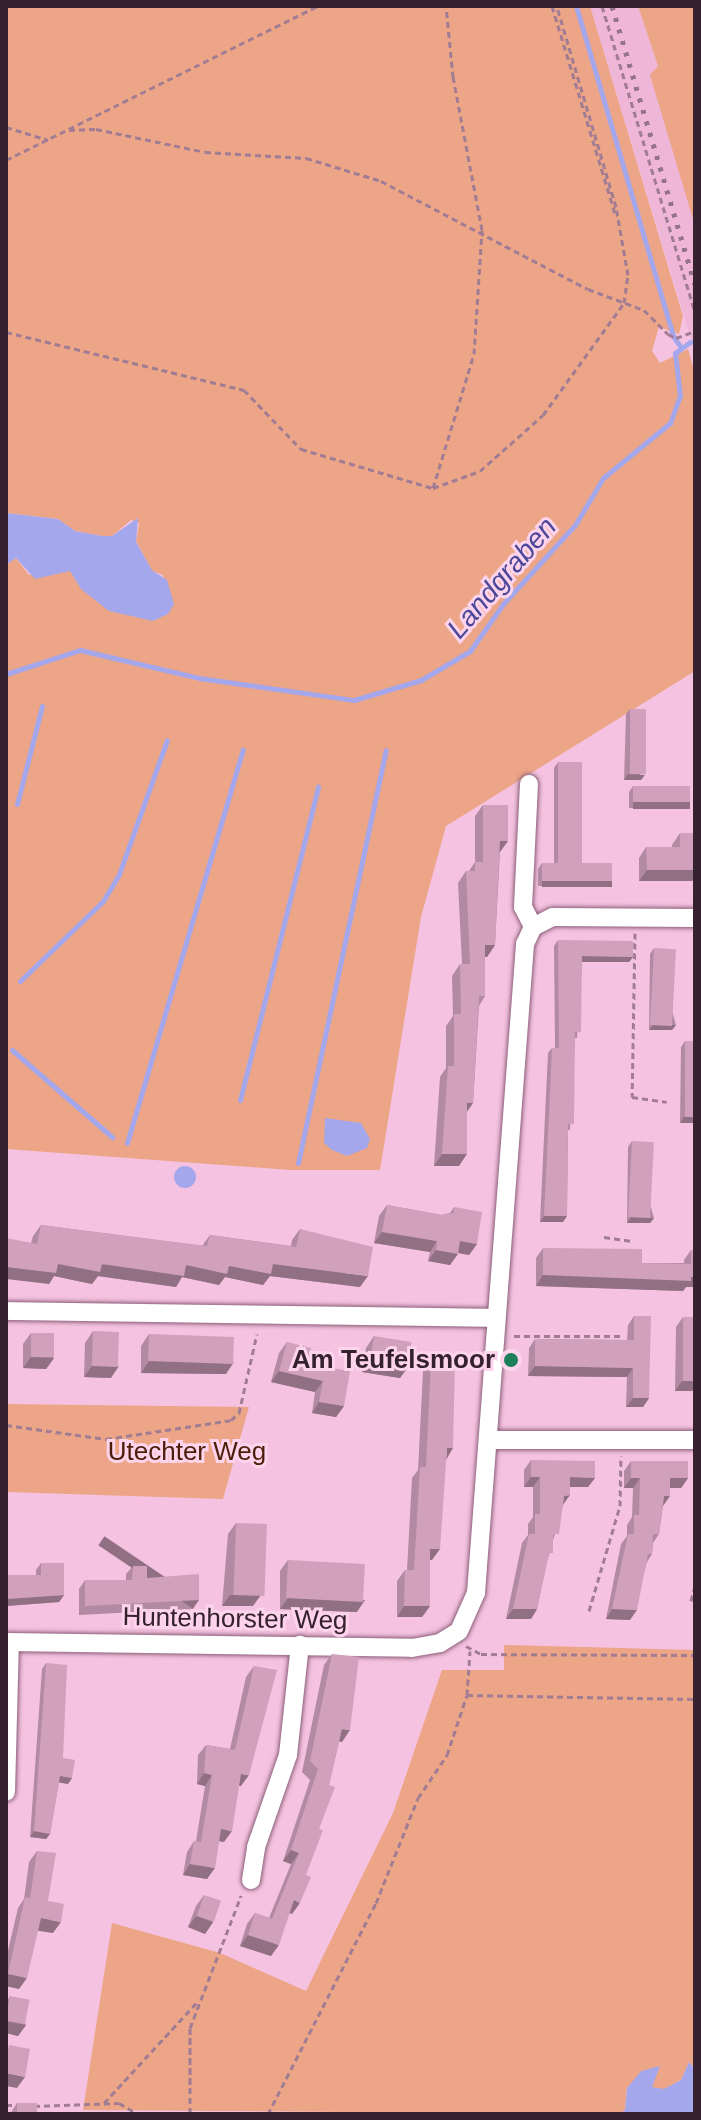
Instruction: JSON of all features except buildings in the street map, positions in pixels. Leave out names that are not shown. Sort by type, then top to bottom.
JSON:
[{"type":"street","points":[[529,784],[523,907],[533,927]]},
{"type":"street","points":[[459,1631],[476,1593],[525,944],[533,927],[553,917],[695,918]]},
{"type":"street","points":[[6,1311],[262,1315],[494,1327]]},
{"type":"street","points":[[488,1440],[695,1440]]},
{"type":"street","name":"Huntenhorster Weg","points":[[8,1642],[426,1647],[459,1631]]},
{"type":"street","points":[[6,1792],[8,1642]]},
{"type":"street","points":[[251,1880],[256,1847],[288,1755],[300,1645]]},
{"type":"path","points":[[6,160],[318,6]]},
{"type":"path","points":[[433,488],[474,354],[482,230],[453,77],[446,6]]},
{"type":"path","points":[[6,332],[244,390],[301,449],[433,488],[480,471],[543,415],[624,303],[628,275],[620,232],[554,6]]},
{"type":"path","points":[[602,6],[695,313]]},
{"type":"path","points":[[6,127],[48,140]]},
{"type":"path","points":[[69,130],[96,129],[205,152],[255,151],[306,158],[381,181],[482,230],[588,289],[649,313],[673,336],[695,331]]},
{"type":"path","points":[[635,918],[632,1097],[667,1102]]},
{"type":"path","points":[[604,1237],[632,1241]]},
{"type":"path","points":[[6,1425],[106,1439],[231,1420],[239,1413],[262,1315]]},
{"type":"path","points":[[494,1327],[622,1336]]},
{"type":"path","points":[[589,1611],[620,1506],[622,1440]]},
{"type":"path","points":[[691,1601],[695,1586]]},
{"type":"path","points":[[268,2114],[376,1903],[418,1798],[447,1755],[467,1695],[470,1651],[459,1631]]},
{"type":"path","points":[[470,1651],[695,1655]]},
{"type":"path","points":[[467,1695],[695,1699]]},
{"type":"path","points":[[190,2114],[186,2044],[237,1902],[251,1880]]},
{"type":"path","points":[[104,2103],[202,1997]]},
{"type":"path","points":[[6,2105],[119,2103],[138,2114]]},
{"type":"shaded area","points":[[590,6],[638,6],[695,178],[695,352]]},
{"type":"green space","points":[[6,6],[590,6],[683,316],[679,334],[659,327],[652,351],[660,363],[688,349],[695,373],[695,671],[446,826],[421,917],[380,1170],[291,1170],[6,1149],[6,565],[16,558],[29,575],[70,571],[94,599],[156,620],[172,607],[163,575],[152,571],[136,541],[139,523],[131,520],[112,536],[102,536],[75,531],[58,519],[6,513]]},
{"type":"green space","points":[[638,6],[695,6],[695,226],[650,75],[658,66]]},
{"type":"green space","name":"Utechter Weg","points":[[6,1404],[249,1407],[223,1499],[6,1492]]},
{"type":"green space","points":[[504,1645],[695,1650],[695,2069],[689,2062],[681,2080],[664,2089],[627,2087],[625,2110],[620,2114],[83,2110],[112,1923],[220,1953],[306,1991],[393,1813],[442,1670],[504,1670]]},
{"type":"water","points":[[6,513],[58,519],[75,531],[102,536],[112,536],[138,518],[136,542],[152,570],[167,580],[174,604],[168,614],[153,621],[109,611],[81,589],[70,571],[35,579],[16,558],[6,565]]},
{"type":"water","points":[[325,1118],[361,1123],[370,1139],[367,1148],[347,1156],[332,1150],[324,1143]]},
{"type":"water","points":[[185,1166],[193,1169],[196,1177],[193,1185],[185,1188],[177,1185],[174,1177],[177,1169]]},
{"type":"water","points":[[689,2062],[695,2069],[695,2114],[620,2114],[625,2110],[627,2088],[641,2071],[660,2066],[652,2087],[664,2089],[681,2080]]},
{"type":"waterway","points":[[576,6],[673,336],[680,346]]},
{"type":"waterway","name":"Landgraben","points":[[6,674],[80,650],[199,678],[354,700],[421,680],[470,651],[503,604],[575,525],[603,478],[670,423],[680,396],[675,353],[690,342]]},
{"type":"waterway","points":[[17,804],[42,706]]},
{"type":"waterway","points":[[20,981],[103,901],[119,874],[167,740]]},
{"type":"waterway","points":[[127,1143],[243,750]]},
{"type":"waterway","points":[[298,1163],[386,750]]},
{"type":"waterway","points":[[240,1100],[318,787]]},
{"type":"waterway","points":[[12,1050],[112,1137]]},
{"type":"railway","points":[[612,6],[695,284]]},
{"type":"place","name":"Am Teufelsmoor","points":[[511,1360]]}]
